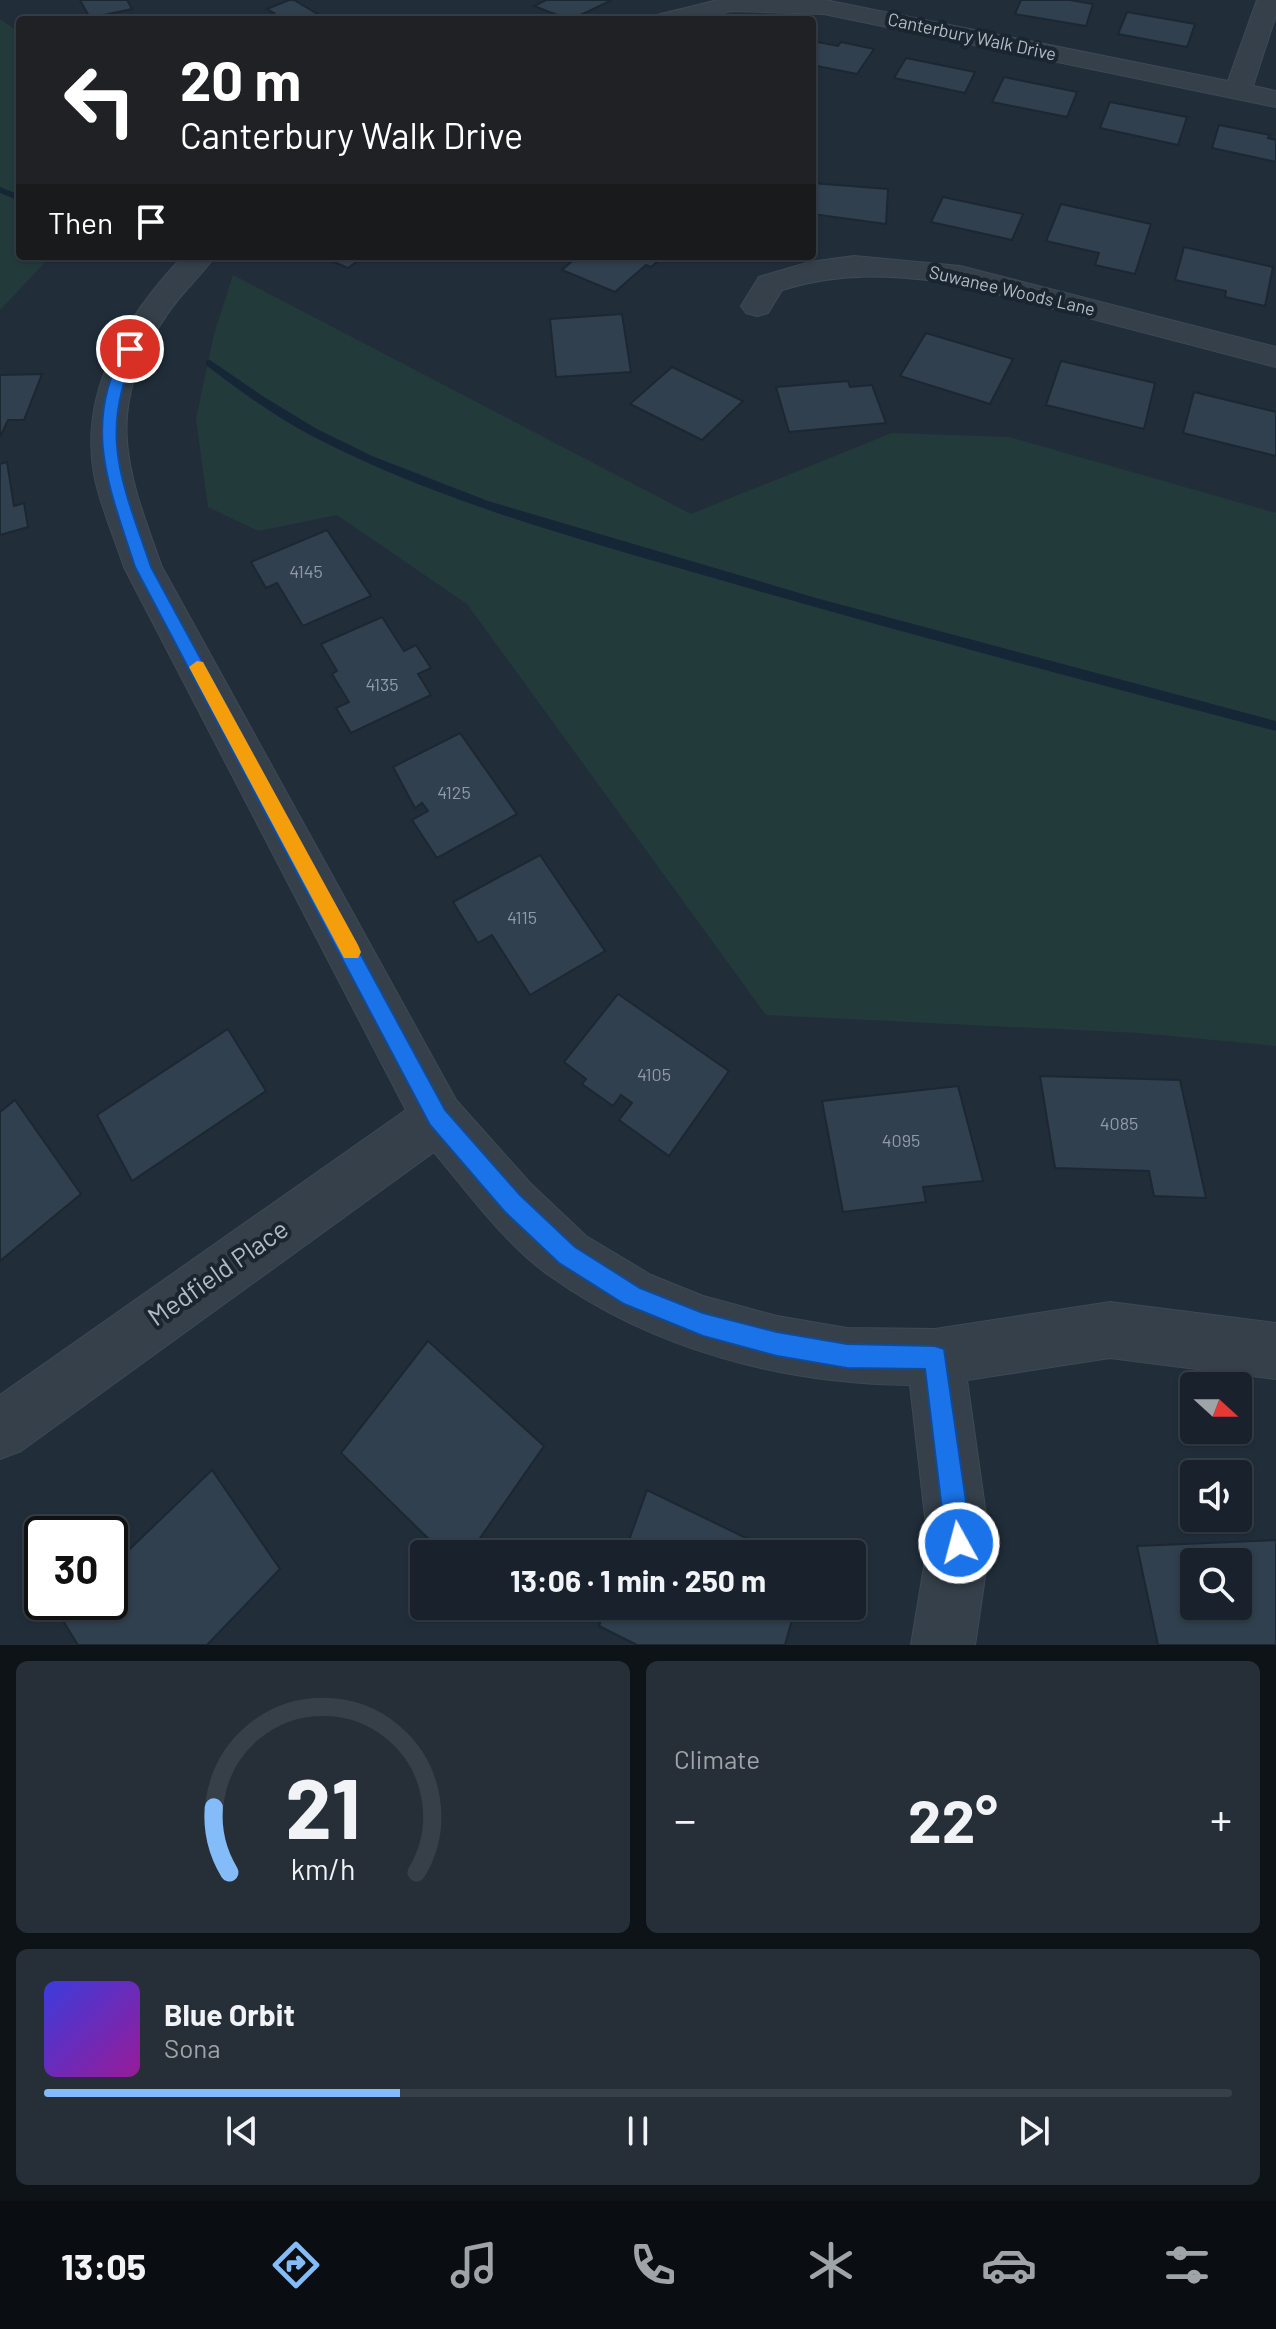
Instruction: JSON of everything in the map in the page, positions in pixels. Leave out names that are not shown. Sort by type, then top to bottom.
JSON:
[{"type":"street","points":[[1238,91],[1269,0]]},
{"type":"street","name":"Canterbury Walk Drive","points":[[682,16],[731,4],[824,7],[1276,99]]},
{"type":"street","points":[[196,260],[142,324],[118,374],[106,427],[112,474],[143,567],[438,1118],[512,1203],[567,1255],[633,1296],[703,1324],[777,1344],[847,1356],[935,1357],[1110,1330],[1276,1351]]},
{"type":"street","name":"Suwanee Woods Lane","points":[[757,306],[770,284],[810,271],[854,265],[905,267],[960,275],[1276,357]]},
{"type":"street","name":"Medfield Place","points":[[0,1430],[438,1118]]},
{"type":"street","points":[[935,1357],[959,1543],[943,1645]]},
{"type":"green space","points":[[0,19],[16,30],[16,260],[47,260],[0,310]]},
{"type":"green space","points":[[233,275],[691,514],[892,433],[1009,437],[1276,513],[1276,1046],[1139,1033],[766,1015],[467,604],[337,515],[258,531],[208,507],[196,419],[214,334]]},
{"type":"building","points":[[80,0],[127,0],[132,9],[99,16],[89,16]]},
{"type":"building","points":[[294,0],[321,16],[266,16],[274,13],[267,9]]},
{"type":"building","points":[[546,0],[612,0],[578,16],[560,16],[534,6]]},
{"type":"building","points":[[1021,0],[1070,0],[1093,4],[1086,26],[1015,14]]},
{"type":"building","points":[[1127,12],[1195,24],[1187,47],[1118,34]]},
{"type":"building","points":[[816,42],[838,46],[841,42],[874,49],[857,74],[816,66]]},
{"type":"building","points":[[906,58],[975,72],[965,93],[894,78]]},
{"type":"building","points":[[1004,77],[1077,92],[1067,117],[992,102]]},
{"type":"building","points":[[1110,102],[1187,117],[1178,145],[1100,128]]},
{"type":"building","points":[[1219,125],[1270,135],[1268,138],[1276,140],[1276,162],[1212,148]]},
{"type":"building","points":[[816,183],[888,189],[886,224],[816,215]]},
{"type":"building","points":[[943,197],[1023,214],[1012,240],[931,222]]},
{"type":"building","points":[[1061,204],[1151,224],[1135,274],[1095,265],[1099,253],[1046,241]]},
{"type":"building","points":[[1184,247],[1273,267],[1265,306],[1225,297],[1226,291],[1175,280]]},
{"type":"building","points":[[329,260],[359,260],[348,268]]},
{"type":"building","points":[[573,260],[659,260],[651,267],[646,265],[615,292],[562,270]]},
{"type":"building","points":[[622,314],[631,372],[556,377],[550,319]]},
{"type":"building","points":[[926,333],[1013,359],[990,404],[900,376]]},
{"type":"building","points":[[1061,361],[1155,383],[1144,429],[1046,405]]},
{"type":"building","points":[[672,367],[743,401],[702,440],[630,404]]},
{"type":"building","points":[[42,374],[24,420],[8,420],[0,437],[0,375]]},
{"type":"building","points":[[848,381],[850,387],[872,385],[886,423],[789,432],[776,387]]},
{"type":"building","points":[[1194,392],[1276,412],[1276,456],[1183,433]]},
{"type":"building","points":[[7,462],[14,506],[24,503],[28,527],[0,535],[0,464]]},
{"type":"building","points":[[327,530],[371,596],[303,626],[277,583],[266,588],[251,562]]},
{"type":"building","points":[[382,617],[404,651],[416,645],[431,668],[418,674],[431,695],[351,733],[336,708],[349,702],[332,674],[337,671],[321,644]]},
{"type":"building","points":[[460,733],[517,814],[437,858],[412,820],[428,811],[422,803],[415,808],[393,767]]},
{"type":"building","points":[[540,855],[605,951],[530,995],[492,935],[478,943],[453,902]]},
{"type":"building","points":[[618,994],[729,1071],[669,1156],[619,1120],[632,1103],[621,1095],[613,1106],[582,1084],[586,1079],[564,1062]]},
{"type":"building","points":[[228,1029],[266,1091],[132,1181],[97,1115]]},
{"type":"building","points":[[1040,1076],[1180,1080],[1206,1198],[1154,1196],[1149,1171],[1055,1168]]},
{"type":"building","points":[[958,1086],[983,1181],[923,1187],[926,1202],[843,1212],[822,1101]]},
{"type":"building","points":[[15,1100],[81,1194],[0,1261],[0,1112]]},
{"type":"building","points":[[428,1341],[544,1446],[479,1540],[430,1540],[341,1453]]},
{"type":"building","points":[[212,1470],[280,1569],[207,1645],[78,1645],[62,1620],[128,1620],[128,1551]]},
{"type":"building","points":[[647,1490],[750,1540],[629,1540]]},
{"type":"building","points":[[1276,1540],[1276,1645],[1158,1645],[1137,1546]]},
{"type":"building","points":[[601,1620],[792,1620],[785,1645],[637,1645],[599,1626]]},
{"type":"waterway","points":[[0,190],[16,196]]},
{"type":"waterway","points":[[210,363],[260,400],[313,432],[368,459],[484,504],[816,603],[1276,726]]},
{"type":"slow traffic","points":[[197,667],[351,952]]},
{"type":"route","points":[[130,349],[118,374],[106,427],[112,474],[143,567],[438,1118],[512,1203],[567,1255],[633,1296],[703,1324],[777,1344],[847,1356],[935,1357],[959,1543]]}]
